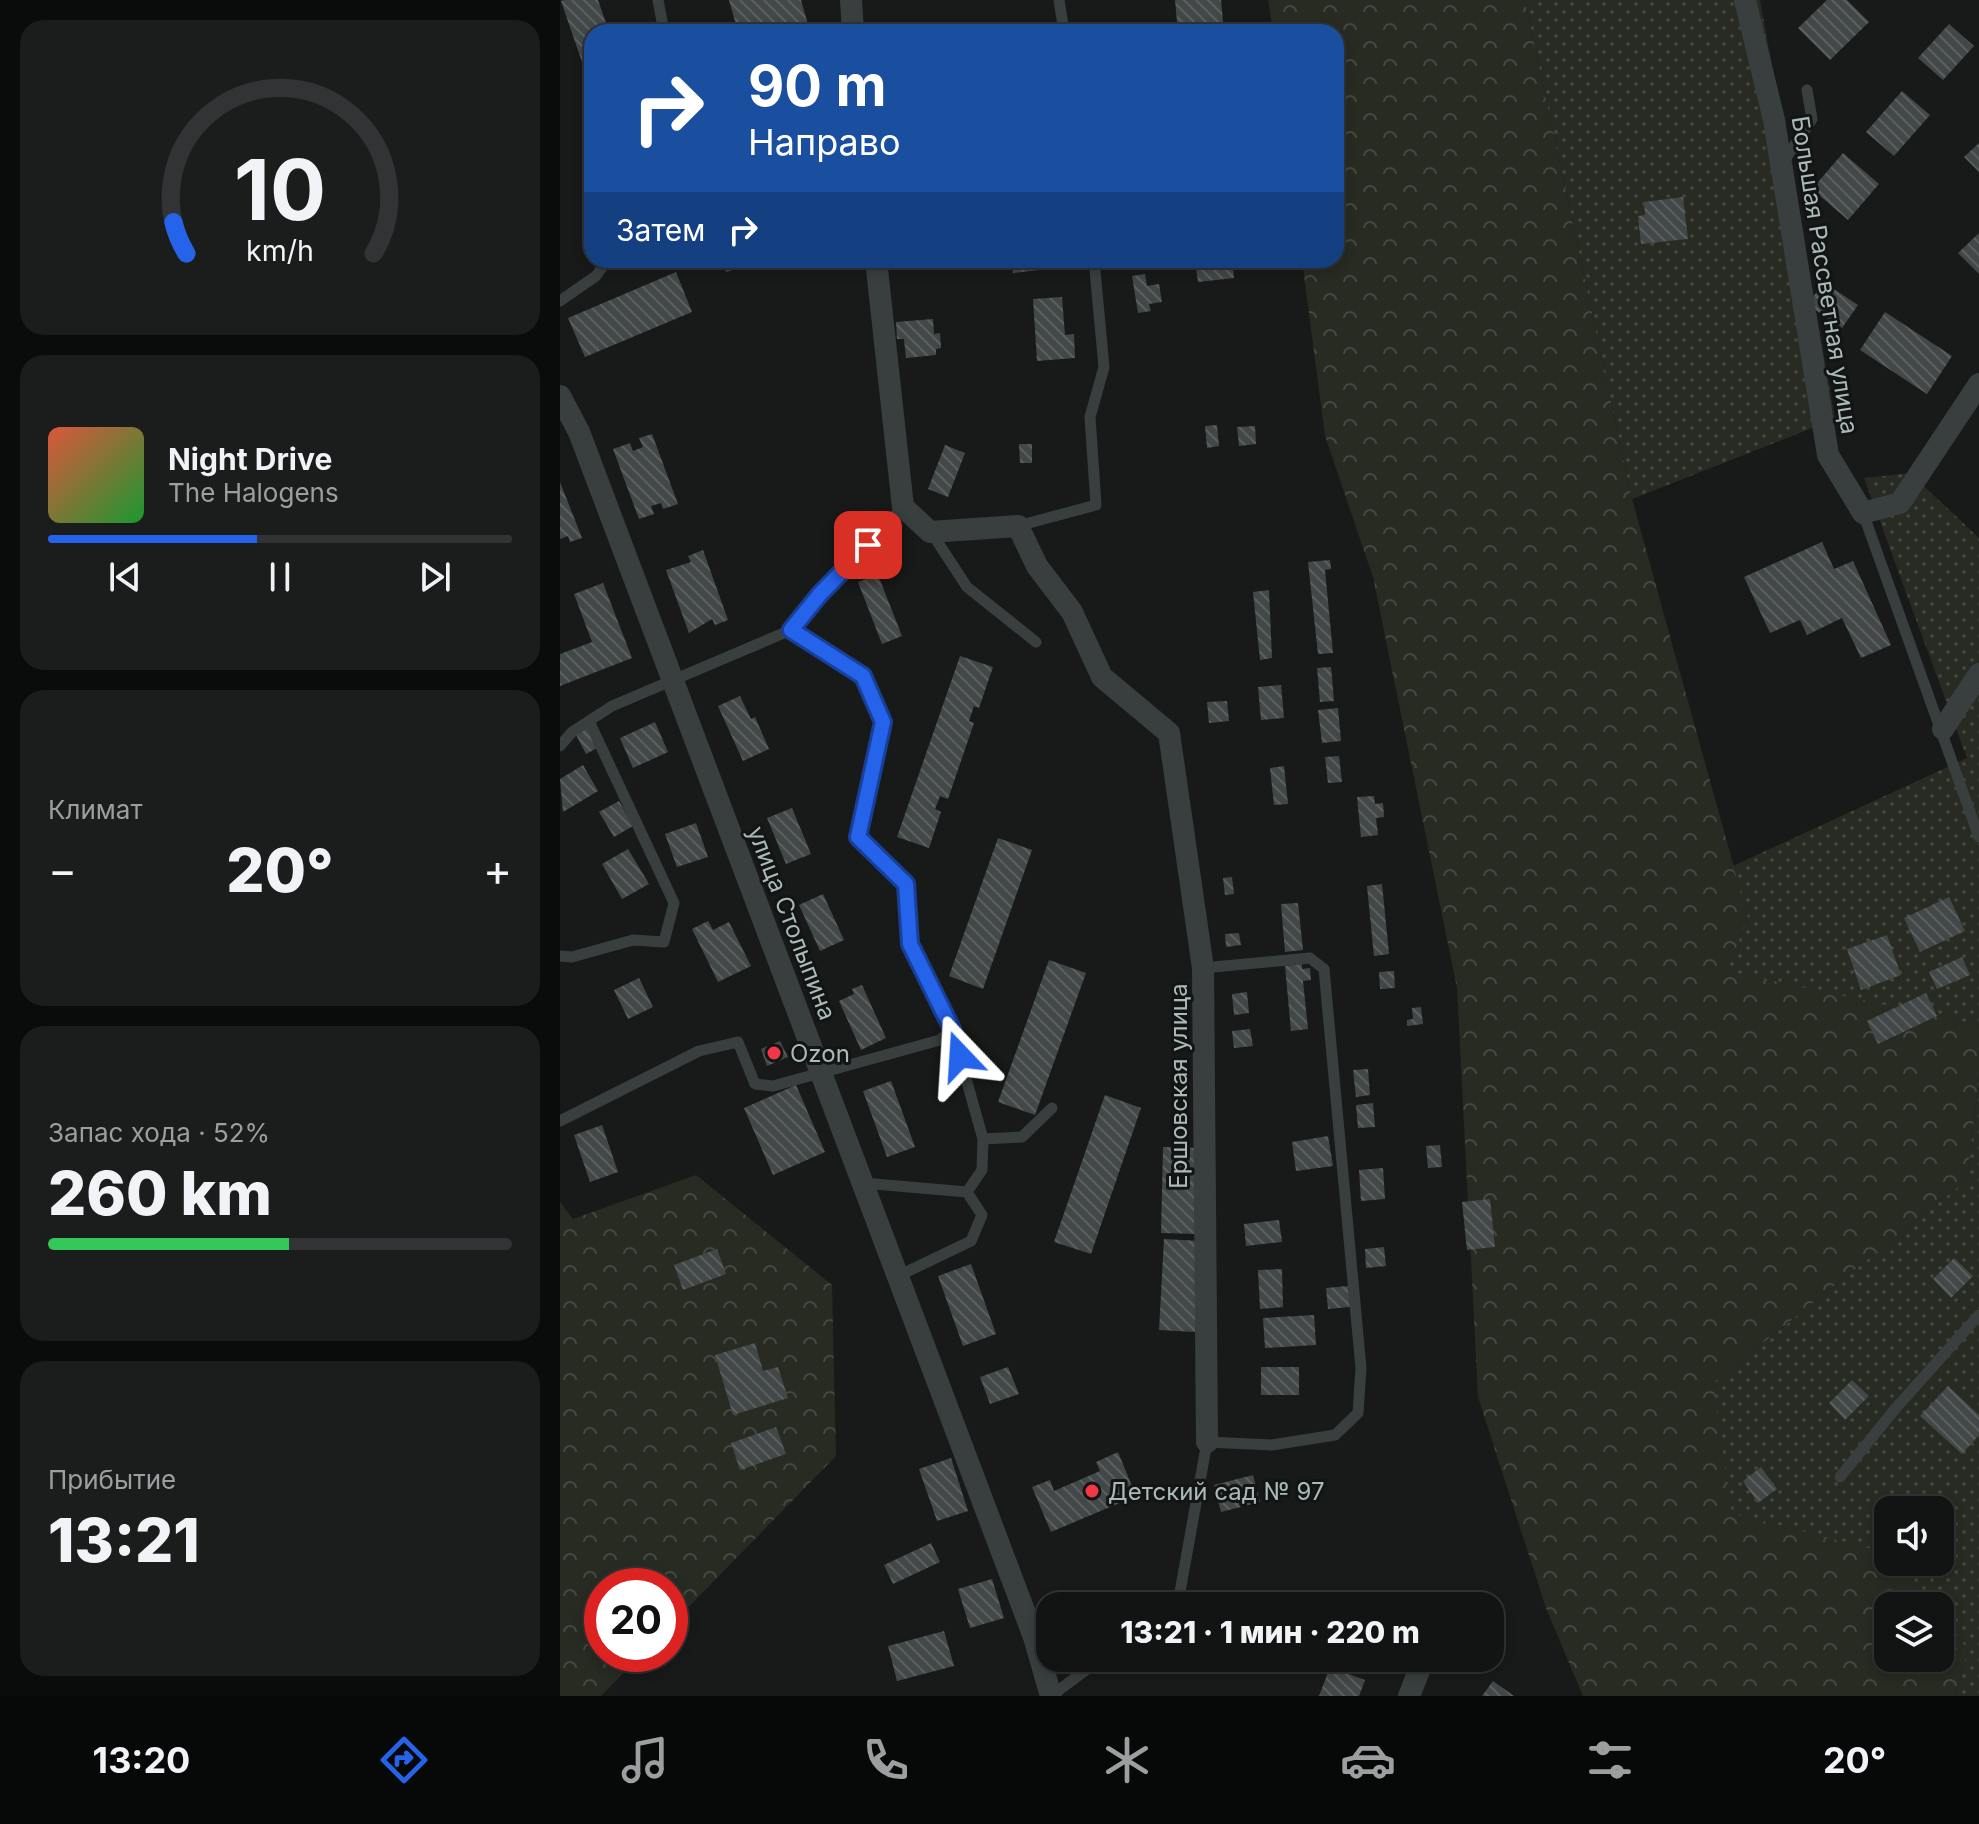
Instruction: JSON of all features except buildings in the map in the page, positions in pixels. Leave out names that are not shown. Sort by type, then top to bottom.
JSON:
[{"type":"street","points":[[851,0],[852,24]]},
{"type":"street","name":"Большая Рассветная улица","points":[[1745,0],[1781,165],[1828,455],[1863,513]]},
{"type":"street","points":[[877,268],[903,507],[930,532],[1018,526]]},
{"type":"street","points":[[1863,513],[1900,503],[1979,384]]},
{"type":"street","name":"улица Столыпина","points":[[560,396],[579,432],[863,1183],[1034,1637],[1051,1696]]},
{"type":"street","name":"Ершовская улица","points":[[1018,526],[1037,566],[1072,612],[1102,677],[1169,733],[1203,968],[1207,1442]]},
{"type":"street","points":[[1943,729],[1979,674]]},
{"type":"street","points":[[1409,1696],[1418,1672]]},
{"type":"lane","points":[[658,0],[662,24]]},
{"type":"lane","points":[[1059,0],[1063,24]]},
{"type":"lane","points":[[1781,165],[1812,119],[1807,90]]},
{"type":"lane","points":[[560,301],[596,276],[602,268]]},
{"type":"lane","points":[[1018,526],[1096,505],[1090,417],[1104,367],[1095,268]]},
{"type":"lane","points":[[560,746],[566,730],[589,721],[612,706],[791,630],[820,594],[903,507]]},
{"type":"lane","points":[[1863,513],[1943,729],[1979,837]]},
{"type":"lane","points":[[930,532],[967,587],[1036,642]]},
{"type":"lane","points":[[791,630],[863,676],[883,722],[858,837],[906,884],[910,944],[952,1029],[983,1139],[982,1170],[967,1192]]},
{"type":"lane","points":[[560,956],[572,957],[633,940],[664,942],[674,903],[589,721]]},
{"type":"lane","points":[[1180,1592],[1207,1442],[1272,1445],[1335,1435],[1358,1413],[1361,1368],[1324,969],[1310,958],[1203,968]]},
{"type":"lane","points":[[560,1121],[699,1051],[738,1042],[755,1084],[773,1086],[940,1040],[952,1029]]},
{"type":"lane","points":[[983,1139],[1022,1137],[1052,1108]]},
{"type":"lane","points":[[863,1183],[967,1192]]},
{"type":"lane","points":[[898,1276],[971,1241],[982,1215],[967,1192]]},
{"type":"lane","points":[[1840,1477],[1979,1315]]},
{"type":"lane","points":[[1051,1696],[1083,1672]]},
{"type":"green space","points":[[1268,0],[1525,0],[1632,499],[1748,918],[1728,970],[1979,1025],[1979,1076],[1967,1180],[1713,1383],[1874,1539],[1874,1576],[1911,1576],[1923,1592],[1874,1592],[1874,1672],[1954,1672],[1954,1632],[1968,1650],[1955,1696],[1583,1696],[1546,1608],[1478,1397],[1457,988],[1373,577],[1325,436],[1303,268],[1344,268],[1344,24],[1272,24]]},
{"type":"green space","points":[[1525,0],[1760,0],[1835,419],[1632,499]]},
{"type":"green space","points":[[1910,473],[1979,538],[1979,1025],[1727,971],[1748,918],[1733,866],[1967,758],[1864,478]]},
{"type":"green space","points":[[1979,1076],[1979,1696],[1955,1696],[1968,1650],[1954,1632],[1954,1592],[1923,1592],[1911,1576],[1954,1576],[1954,1496],[1874,1496],[1874,1549],[1732,1513],[1713,1383],[1967,1180]]},
{"type":"green space","points":[[696,1175],[832,1285],[836,1456],[688,1608],[688,1568],[584,1568],[584,1672],[624,1672],[601,1696],[560,1696],[560,1202],[573,1219]]},
{"type":"place","name":"Ozon","points":[[774,1053]]},
{"type":"place","name":"Детский сад № 97","points":[[1092,1491]]},
{"type":"route","points":[[868,545],[820,594],[791,630],[863,676],[883,722],[858,837],[906,884],[910,944],[923,976],[952,1029],[960,1056]]}]
